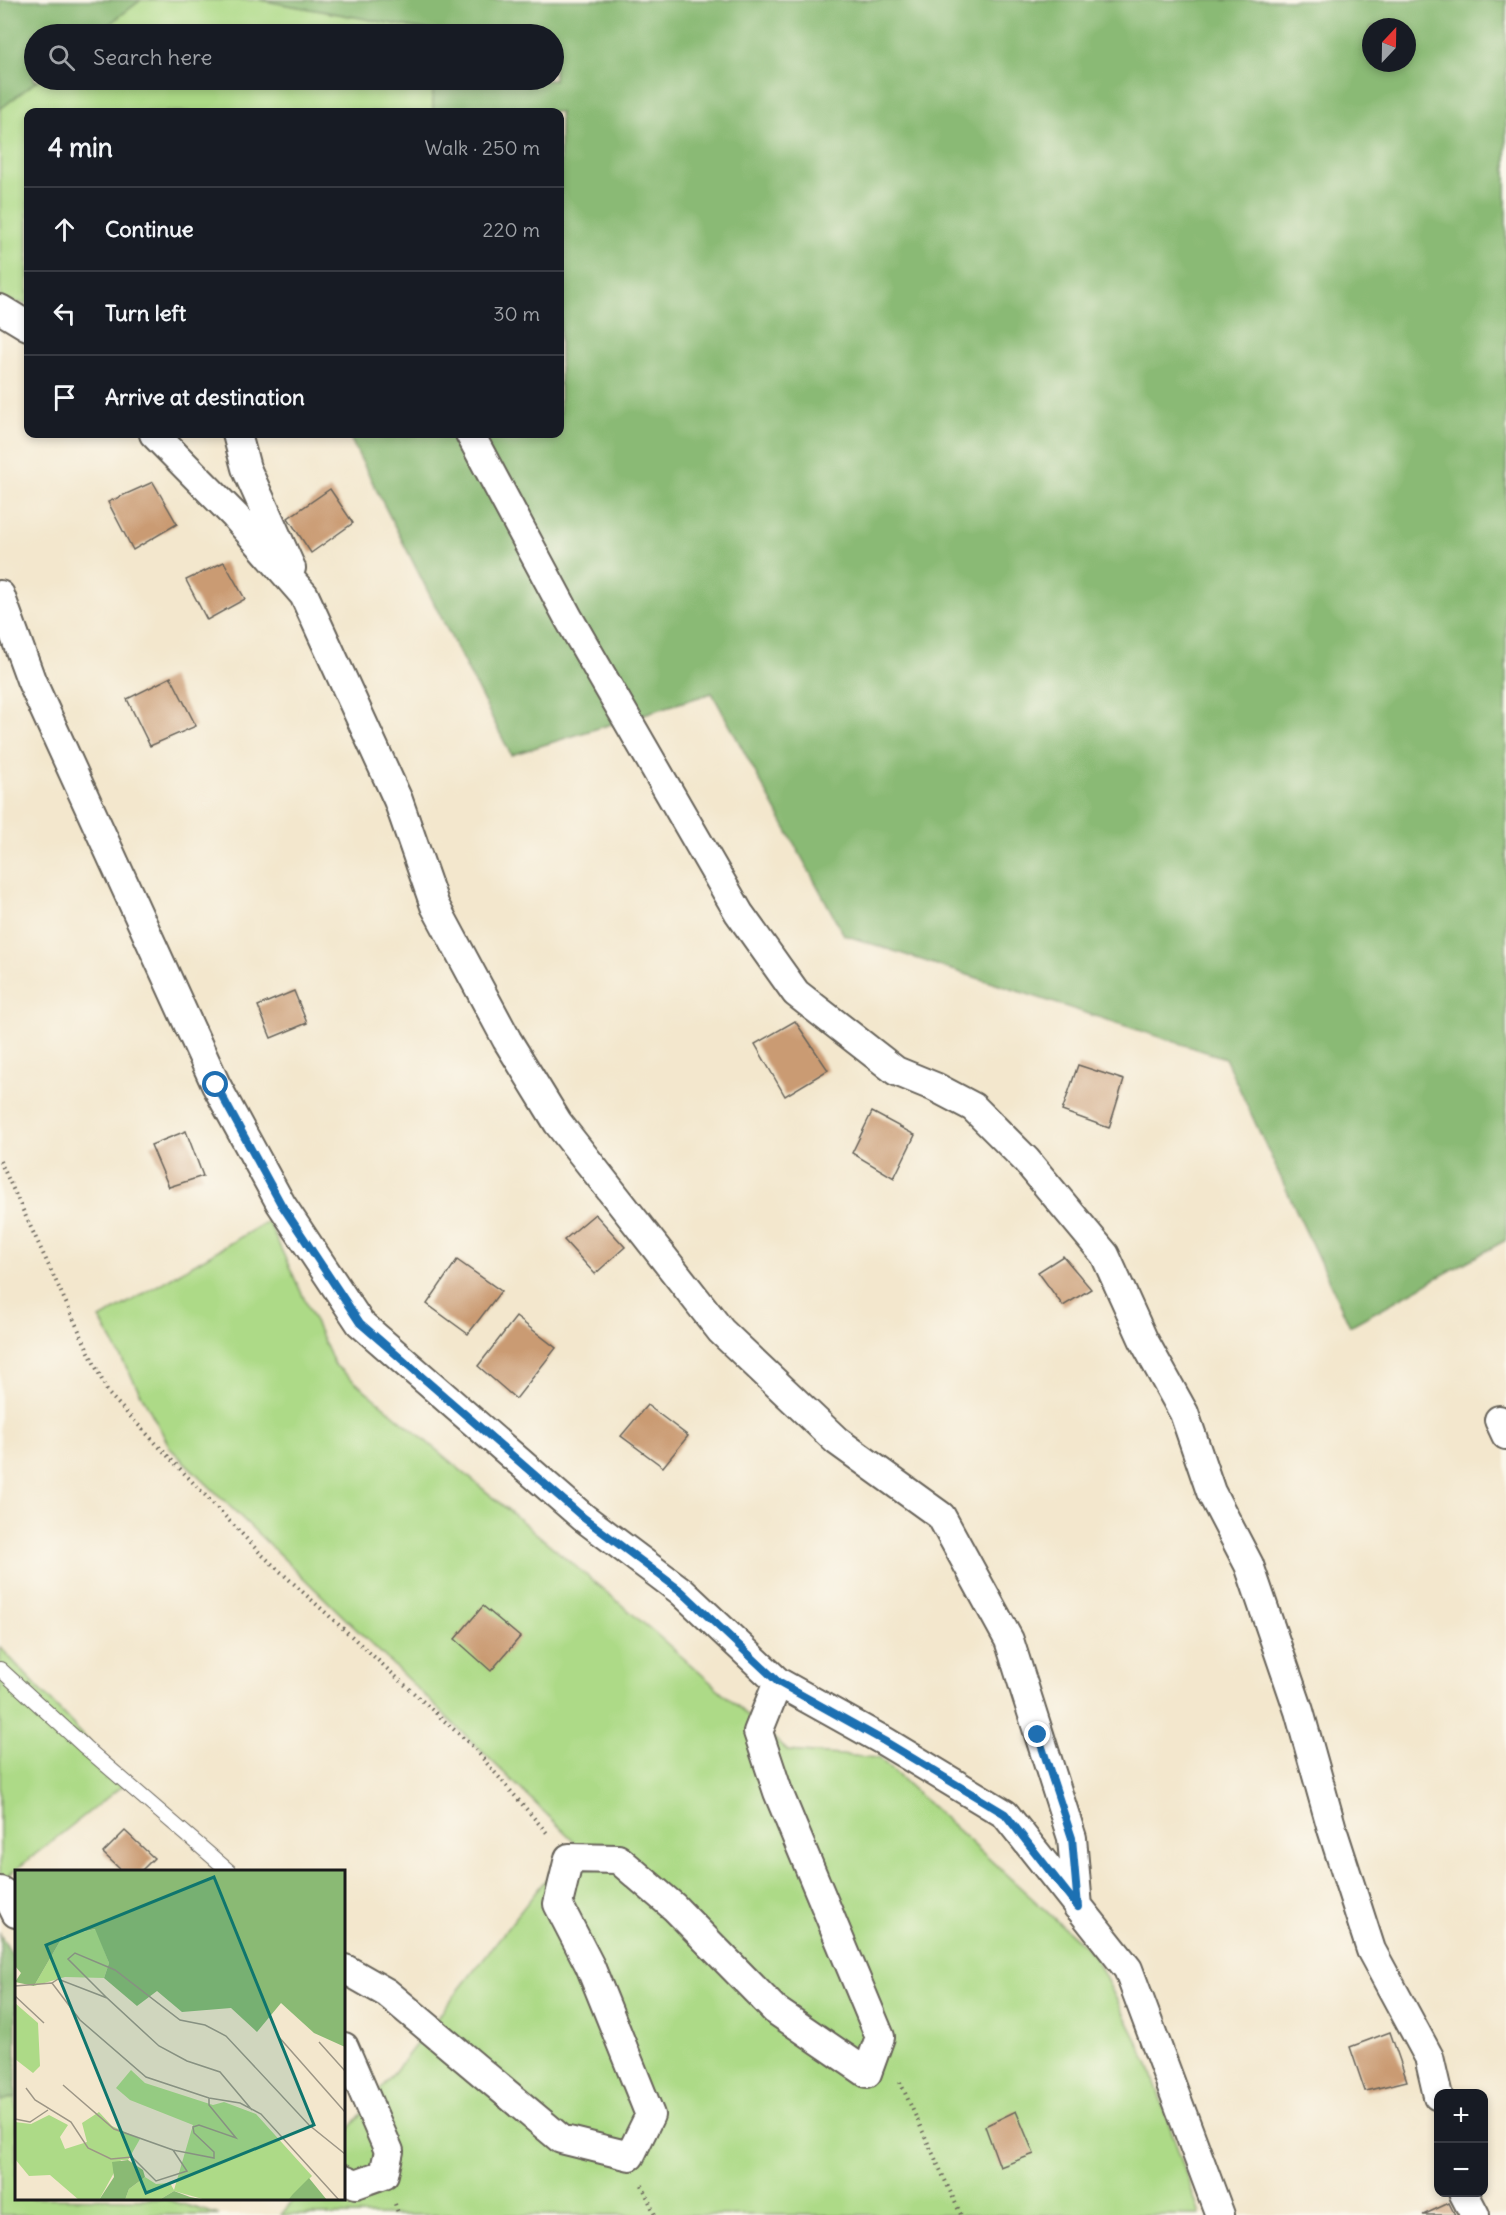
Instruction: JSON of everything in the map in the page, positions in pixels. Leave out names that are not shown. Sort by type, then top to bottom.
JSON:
[{"type":"street","points":[[0,309],[24,324]]},
{"type":"street","points":[[158,438],[235,516],[304,596]]},
{"type":"street","points":[[238,438],[246,468],[398,800],[435,906],[507,1040],[558,1123],[721,1331],[837,1441],[941,1516],[1009,1640],[1072,1838],[1078,1907]]},
{"type":"street","points":[[472,438],[569,619],[727,892],[796,993],[896,1071],[935,1087],[973,1107],[1026,1161],[1105,1255],[1143,1339],[1184,1413],[1211,1492],[1249,1565],[1299,1712],[1332,1829],[1371,1950],[1429,2057],[1436,2089]]},
{"type":"street","points":[[0,595],[31,680],[216,1085],[281,1204],[360,1323],[584,1518],[681,1591],[778,1682],[884,1741],[1005,1814],[1128,1969],[1220,2215]]},
{"type":"street","points":[[345,1970],[387,1993],[561,2139],[630,2156],[650,2115],[590,1966],[558,1904],[569,1858],[618,1859],[674,1907],[775,2010],[867,2073],[879,2037],[778,1792],[758,1732],[778,1682]]},
{"type":"street","points":[[0,1891],[7,1894],[15,1911]]},
{"type":"street","points":[[345,2048],[389,2151],[384,2174],[356,2184],[345,2179]]},
{"type":"street","points":[[1465,2197],[1475,2215]]},
{"type":"lane","points":[[0,1669],[85,1747],[228,1870]]},
{"type":"path","points":[[0,1161],[108,1392],[260,1553],[472,1746],[569,1858]]},
{"type":"path","points":[[879,2037],[961,2215]]},
{"type":"green space","points":[[0,0],[141,0],[109,24],[24,24],[25,90],[0,109]]},
{"type":"green space","points":[[141,0],[260,0],[394,24],[109,24]]},
{"type":"green space","points":[[260,0],[1506,0],[1506,1240],[1350,1326],[1225,1058],[844,935],[712,693],[511,755],[350,438],[564,438],[564,108],[433,108],[433,90],[564,90],[564,24],[394,24]]},
{"type":"green space","points":[[25,90],[433,90],[433,108],[24,108],[24,303],[0,300],[0,109]]},
{"type":"green space","points":[[268,1221],[335,1365],[654,1632],[788,1751],[879,1758],[1094,1955],[1148,2062],[1200,2215],[281,2215],[293,2200],[345,2200],[345,2135],[575,1842],[171,1449],[100,1319]]},
{"type":"green space","points":[[0,1647],[127,1782],[0,1882]]},
{"type":"green space","points":[[0,1934],[15,1960],[15,2097],[0,2101]]},
{"type":"green space","points":[[15,2097],[15,2200],[168,2200],[219,2215],[0,2215],[0,2101]]},
{"type":"building","points":[[153,482],[177,524],[133,550],[108,502]]},
{"type":"building","points":[[330,489],[353,523],[311,553],[288,518]]},
{"type":"building","points":[[224,562],[245,599],[207,620],[186,580]]},
{"type":"building","points":[[171,677],[196,726],[150,746],[127,699]]},
{"type":"building","points":[[294,991],[307,1023],[271,1038],[258,1006]]},
{"type":"building","points":[[795,1021],[828,1070],[785,1096],[755,1044]]},
{"type":"building","points":[[1078,1065],[1124,1080],[1109,1128],[1062,1111]]},
{"type":"building","points":[[872,1112],[915,1135],[894,1178],[852,1153]]},
{"type":"building","points":[[186,1131],[203,1176],[169,1187],[151,1145]]},
{"type":"building","points":[[595,1214],[625,1247],[595,1274],[564,1240]]},
{"type":"building","points":[[1063,1256],[1091,1289],[1063,1306],[1038,1272]]},
{"type":"building","points":[[457,1260],[501,1291],[468,1334],[427,1304]]},
{"type":"building","points":[[516,1317],[556,1348],[516,1399],[478,1366]]},
{"type":"building","points":[[647,1405],[688,1436],[663,1467],[621,1436]]},
{"type":"building","points":[[483,1606],[520,1637],[491,1671],[455,1639]]},
{"type":"building","points":[[125,1831],[154,1858],[142,1870],[121,1870],[103,1853]]},
{"type":"building","points":[[1390,2032],[1407,2081],[1365,2091],[1350,2047]]},
{"type":"building","points":[[1016,2111],[1034,2154],[1000,2167],[985,2126]]},
{"type":"building","points":[[1449,2203],[1455,2215],[1423,2215]]},
{"type":"route","points":[[216,1085],[281,1204],[360,1323],[584,1518],[681,1591],[778,1682],[884,1741],[1005,1814],[1078,1907],[1072,1838],[1038,1735]]}]
